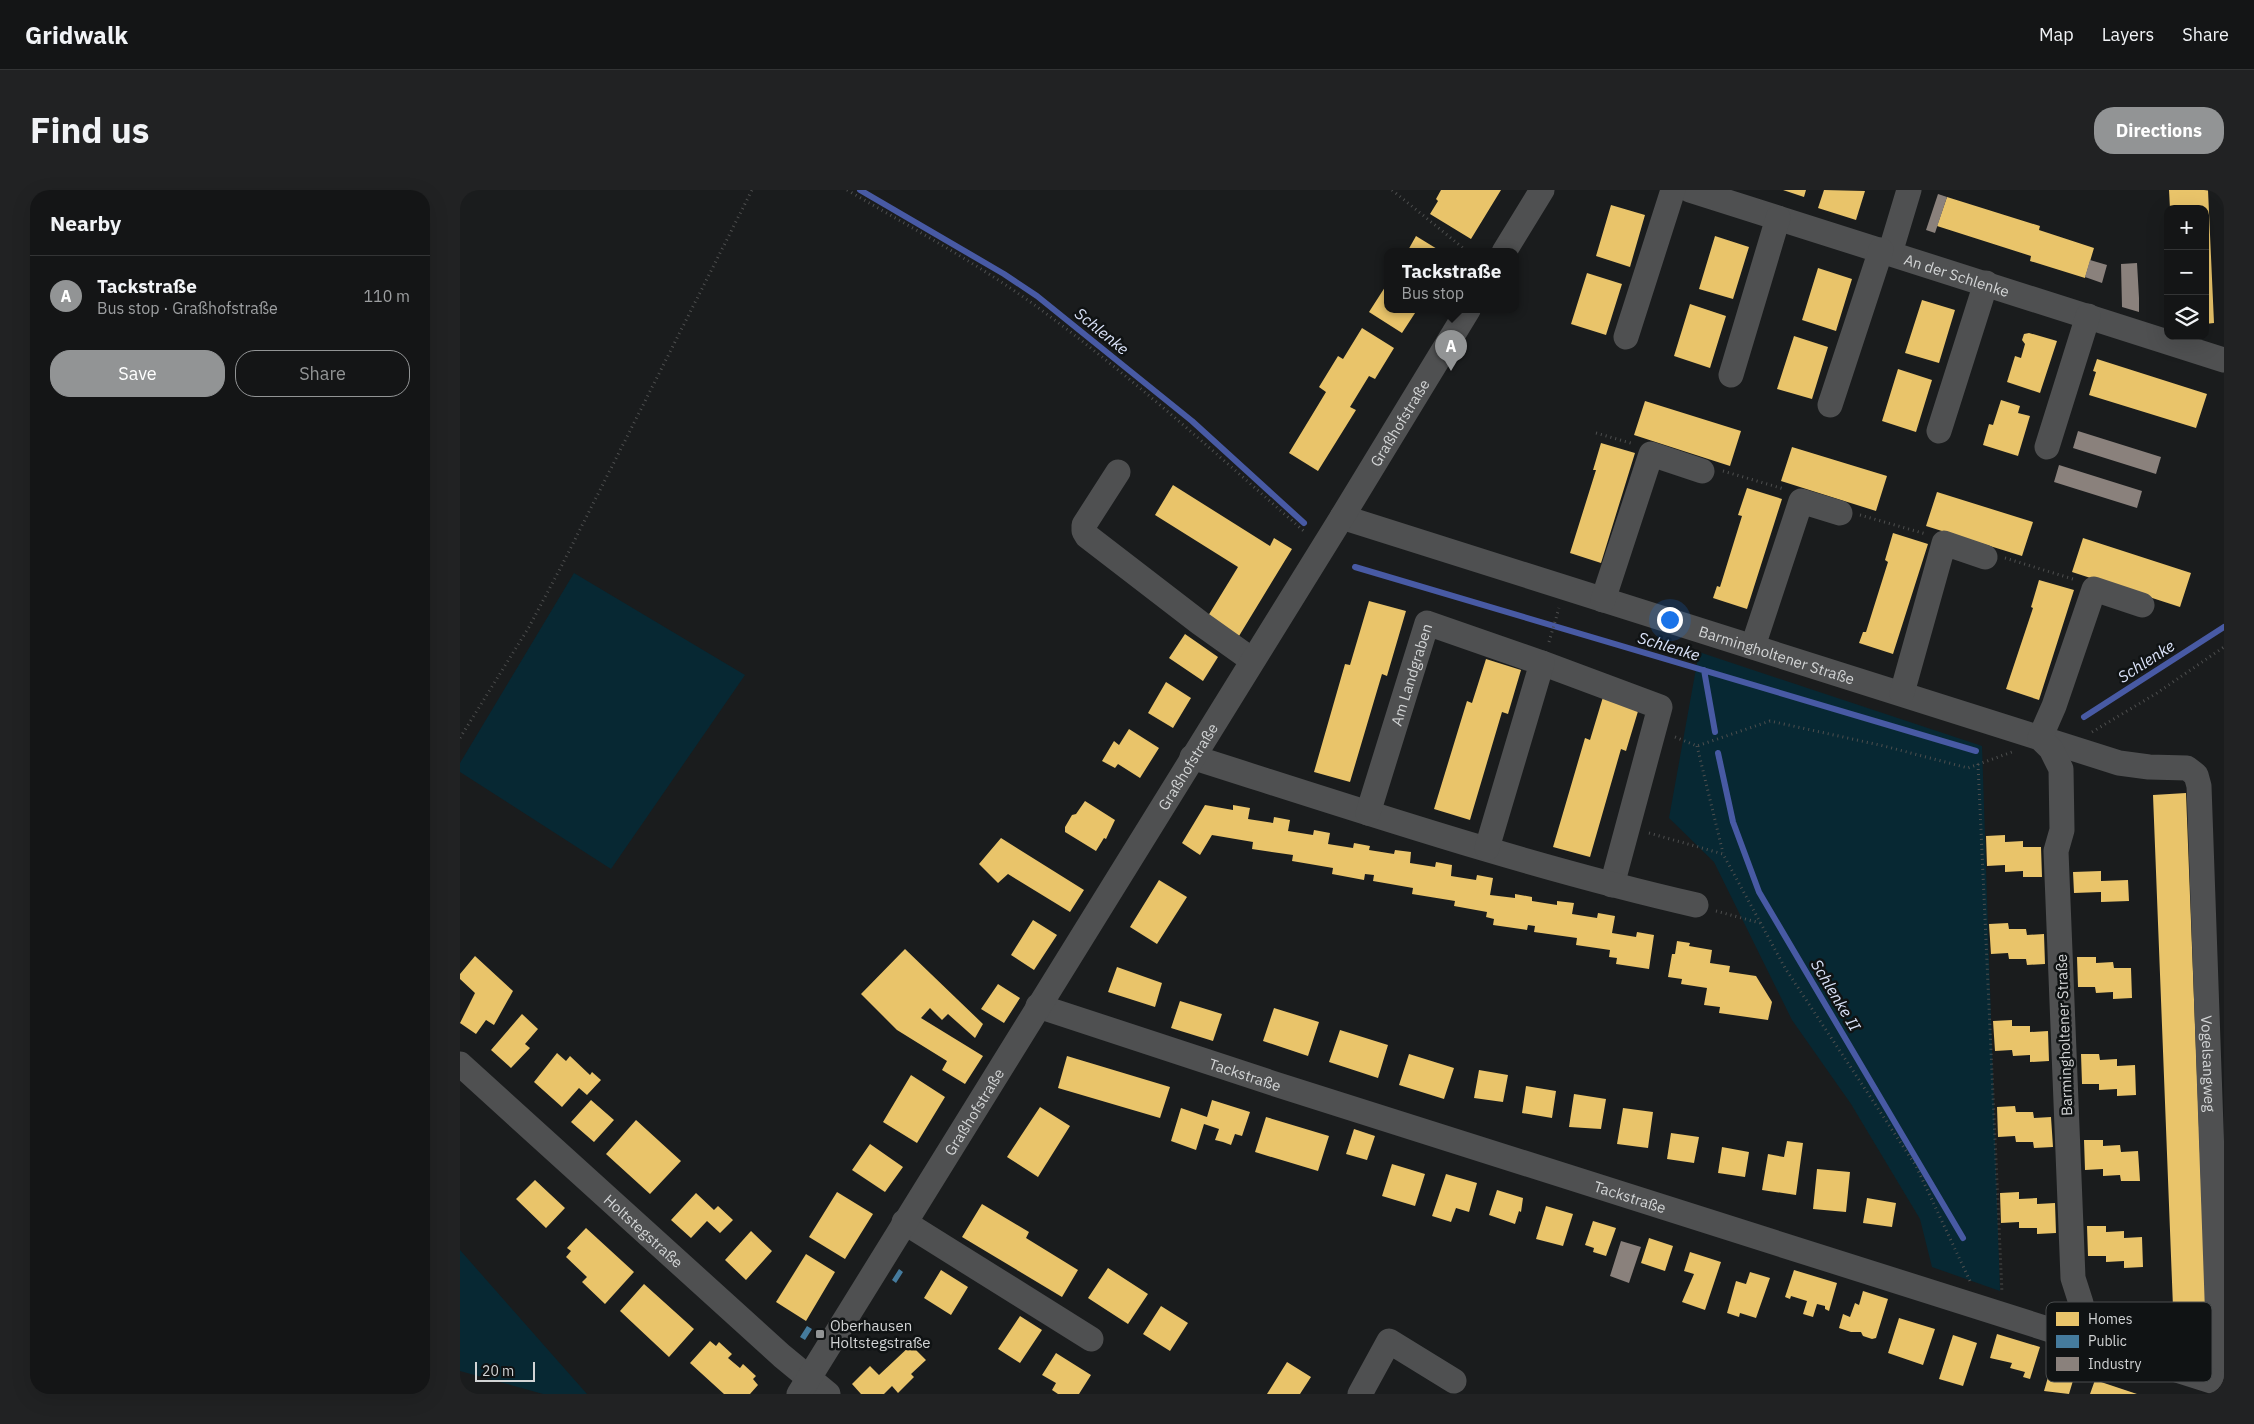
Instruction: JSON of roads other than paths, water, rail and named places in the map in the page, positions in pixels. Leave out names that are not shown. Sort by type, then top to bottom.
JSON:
[{"type":"street","points":[[1506,248],[1542,190]]},
{"type":"street","points":[[1626,337],[1673,190]]},
{"type":"street","name":"An der Schlenke","points":[[1690,190],[2224,360]]},
{"type":"street","points":[[1830,405],[1908,190]]},
{"type":"street","points":[[1731,375],[1778,218]]},
{"type":"street","points":[[1939,431],[1986,283]]},
{"type":"street","name":"Graßhofstraße","points":[[804,1386],[1466,313]]},
{"type":"street","points":[[2046,448],[2088,316]]},
{"type":"street","points":[[1603,600],[1651,454],[1702,471]]},
{"type":"street","points":[[1118,472],[1084,525],[1084,531],[1087,536],[1200,623],[1252,660]]},
{"type":"street","points":[[1753,646],[1801,501],[1840,514]]},
{"type":"street","name":"Barmingholtener Straße","points":[[1342,517],[1902,692],[2119,763],[2150,767],[2187,768],[2196,775]]},
{"type":"street","points":[[1902,692],[1944,543],[1985,556]]},
{"type":"street","points":[[2031,735],[2054,706],[2094,589],[2142,605]]},
{"type":"street","name":"Am Landgraben","points":[[1368,813],[1427,623],[1544,655],[1660,707],[1612,885]]},
{"type":"street","points":[[1488,848],[1544,655]]},
{"type":"street","name":"Barmingholtener Straße","points":[[2031,735],[2051,749],[2060,769],[2062,830],[2056,851],[2073,1278],[2081,1302]]},
{"type":"street","points":[[1192,758],[1368,813],[1612,885],[1696,905]]},
{"type":"street","name":"Vogelsangweg","points":[[2196,775],[2198,786],[2222,1384]]},
{"type":"street","name":"Tackstraße","points":[[1038,1006],[1281,1086],[2046,1327]]},
{"type":"street","name":"Holtstegstraße","points":[[460,1064],[804,1386],[828,1394]]},
{"type":"street","points":[[904,1222],[1091,1339]]},
{"type":"street","points":[[1360,1394],[1389,1341],[1454,1381]]},
{"type":"waterway","name":"Schlenke","points":[[860,190],[1004,274],[1037,296],[1192,421],[1304,523]]},
{"type":"waterway","name":"Schlenke","points":[[1355,567],[1976,751]]},
{"type":"waterway","name":"Schlenke","points":[[2084,717],[2224,627]]},
{"type":"waterway","name":"Schlenke II","points":[[1704,670],[1715,732]]},
{"type":"waterway","name":"Schlenke II","points":[[1718,753],[1733,822],[1759,892],[1963,1238]]},
{"type":"place","name":"Tackstraße","points":[[1451,371]]},
{"type":"place","name":"Oberhausen Holtstegstraße","points":[[820,1334]]}]
